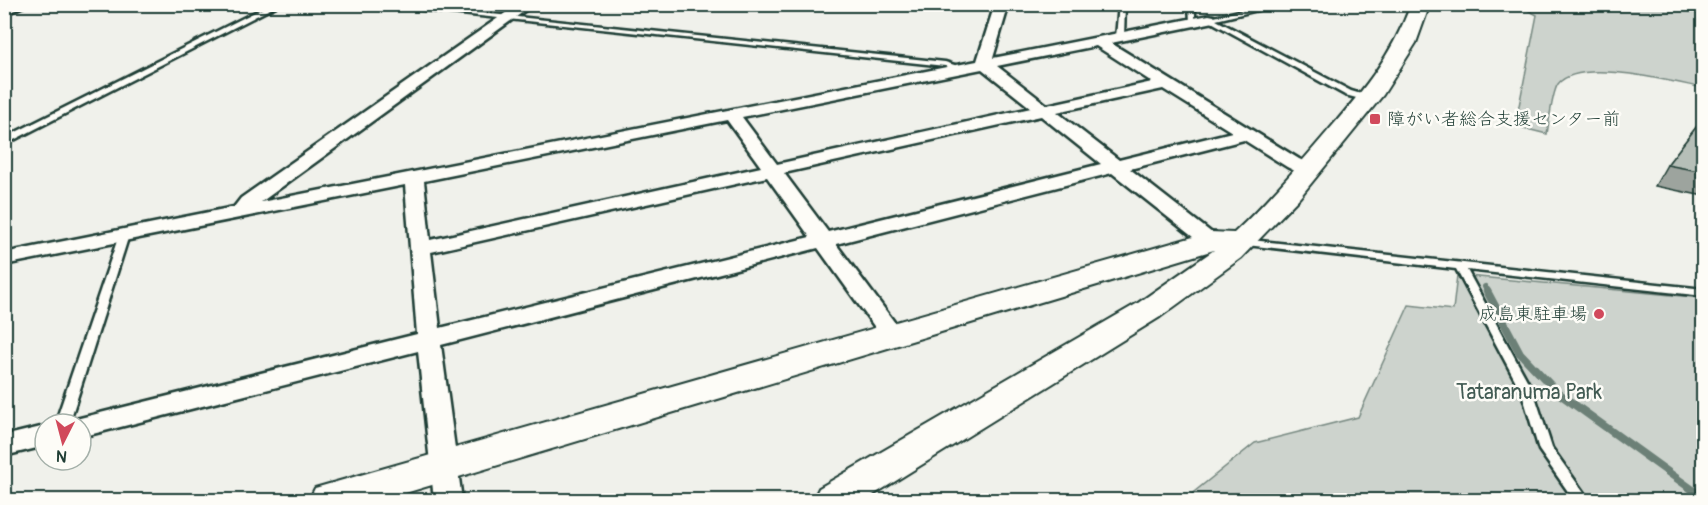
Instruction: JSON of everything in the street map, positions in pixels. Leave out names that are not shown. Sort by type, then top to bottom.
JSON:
[{"type":"street","points":[[241,211],[248,202],[528,4]]},
{"type":"street","points":[[985,64],[1002,4]]},
{"type":"street","points":[[833,501],[1182,288],[1226,241],[1308,170],[1368,99],[1400,57],[1413,31],[1421,4]]},
{"type":"street","points":[[1679,4],[1704,8]]},
{"type":"street","points":[[4,259],[1201,21]]},
{"type":"street","points":[[1098,41],[1245,134],[1308,170]]},
{"type":"street","points":[[985,64],[1115,167],[1226,241]]},
{"type":"street","points":[[421,248],[1167,83]]},
{"type":"street","points":[[732,114],[892,335]]},
{"type":"street","points":[[93,424],[1245,134]]},
{"type":"street","points":[[414,179],[429,340],[448,501]]},
{"type":"street","points":[[329,501],[892,335],[1226,241]]},
{"type":"street","points":[[4,446],[33,439]]},
{"type":"lane","points":[[4,13],[26,4]]},
{"type":"lane","points":[[4,142],[277,4]]},
{"type":"lane","points":[[371,4],[933,63],[963,69]]},
{"type":"lane","points":[[1120,37],[1122,4]]},
{"type":"lane","points":[[1192,4],[1201,21],[1348,93],[1368,99]]},
{"type":"lane","points":[[1201,21],[1280,4]]},
{"type":"lane","points":[[66,412],[124,235]]},
{"type":"lane","points":[[1226,241],[1704,293]]},
{"type":"lane","points":[[1460,267],[1528,393],[1546,450],[1582,501]]},
{"type":"green space","points":[[1518,5],[1648,5],[1703,13],[1703,88],[1627,74],[1585,72],[1569,76],[1558,84],[1552,100],[1547,134],[1515,126],[1537,15]]},
{"type":"green space","name":"Tataranuma Park","points":[[1457,275],[1703,298],[1703,500],[1184,500],[1255,443],[1358,417],[1409,305],[1453,310]]},
{"type":"building","points":[[1704,117],[1704,172],[1667,165]]},
{"type":"waterway","points":[[1485,287],[1487,291]]},
{"type":"waterway","points":[[1487,291],[1520,353],[1557,392],[1704,498]]},
{"type":"place","name":"障がい者総合支援センター前","points":[[1375,119]]},
{"type":"place","name":"成島東駐車場","points":[[1599,314]]}]
